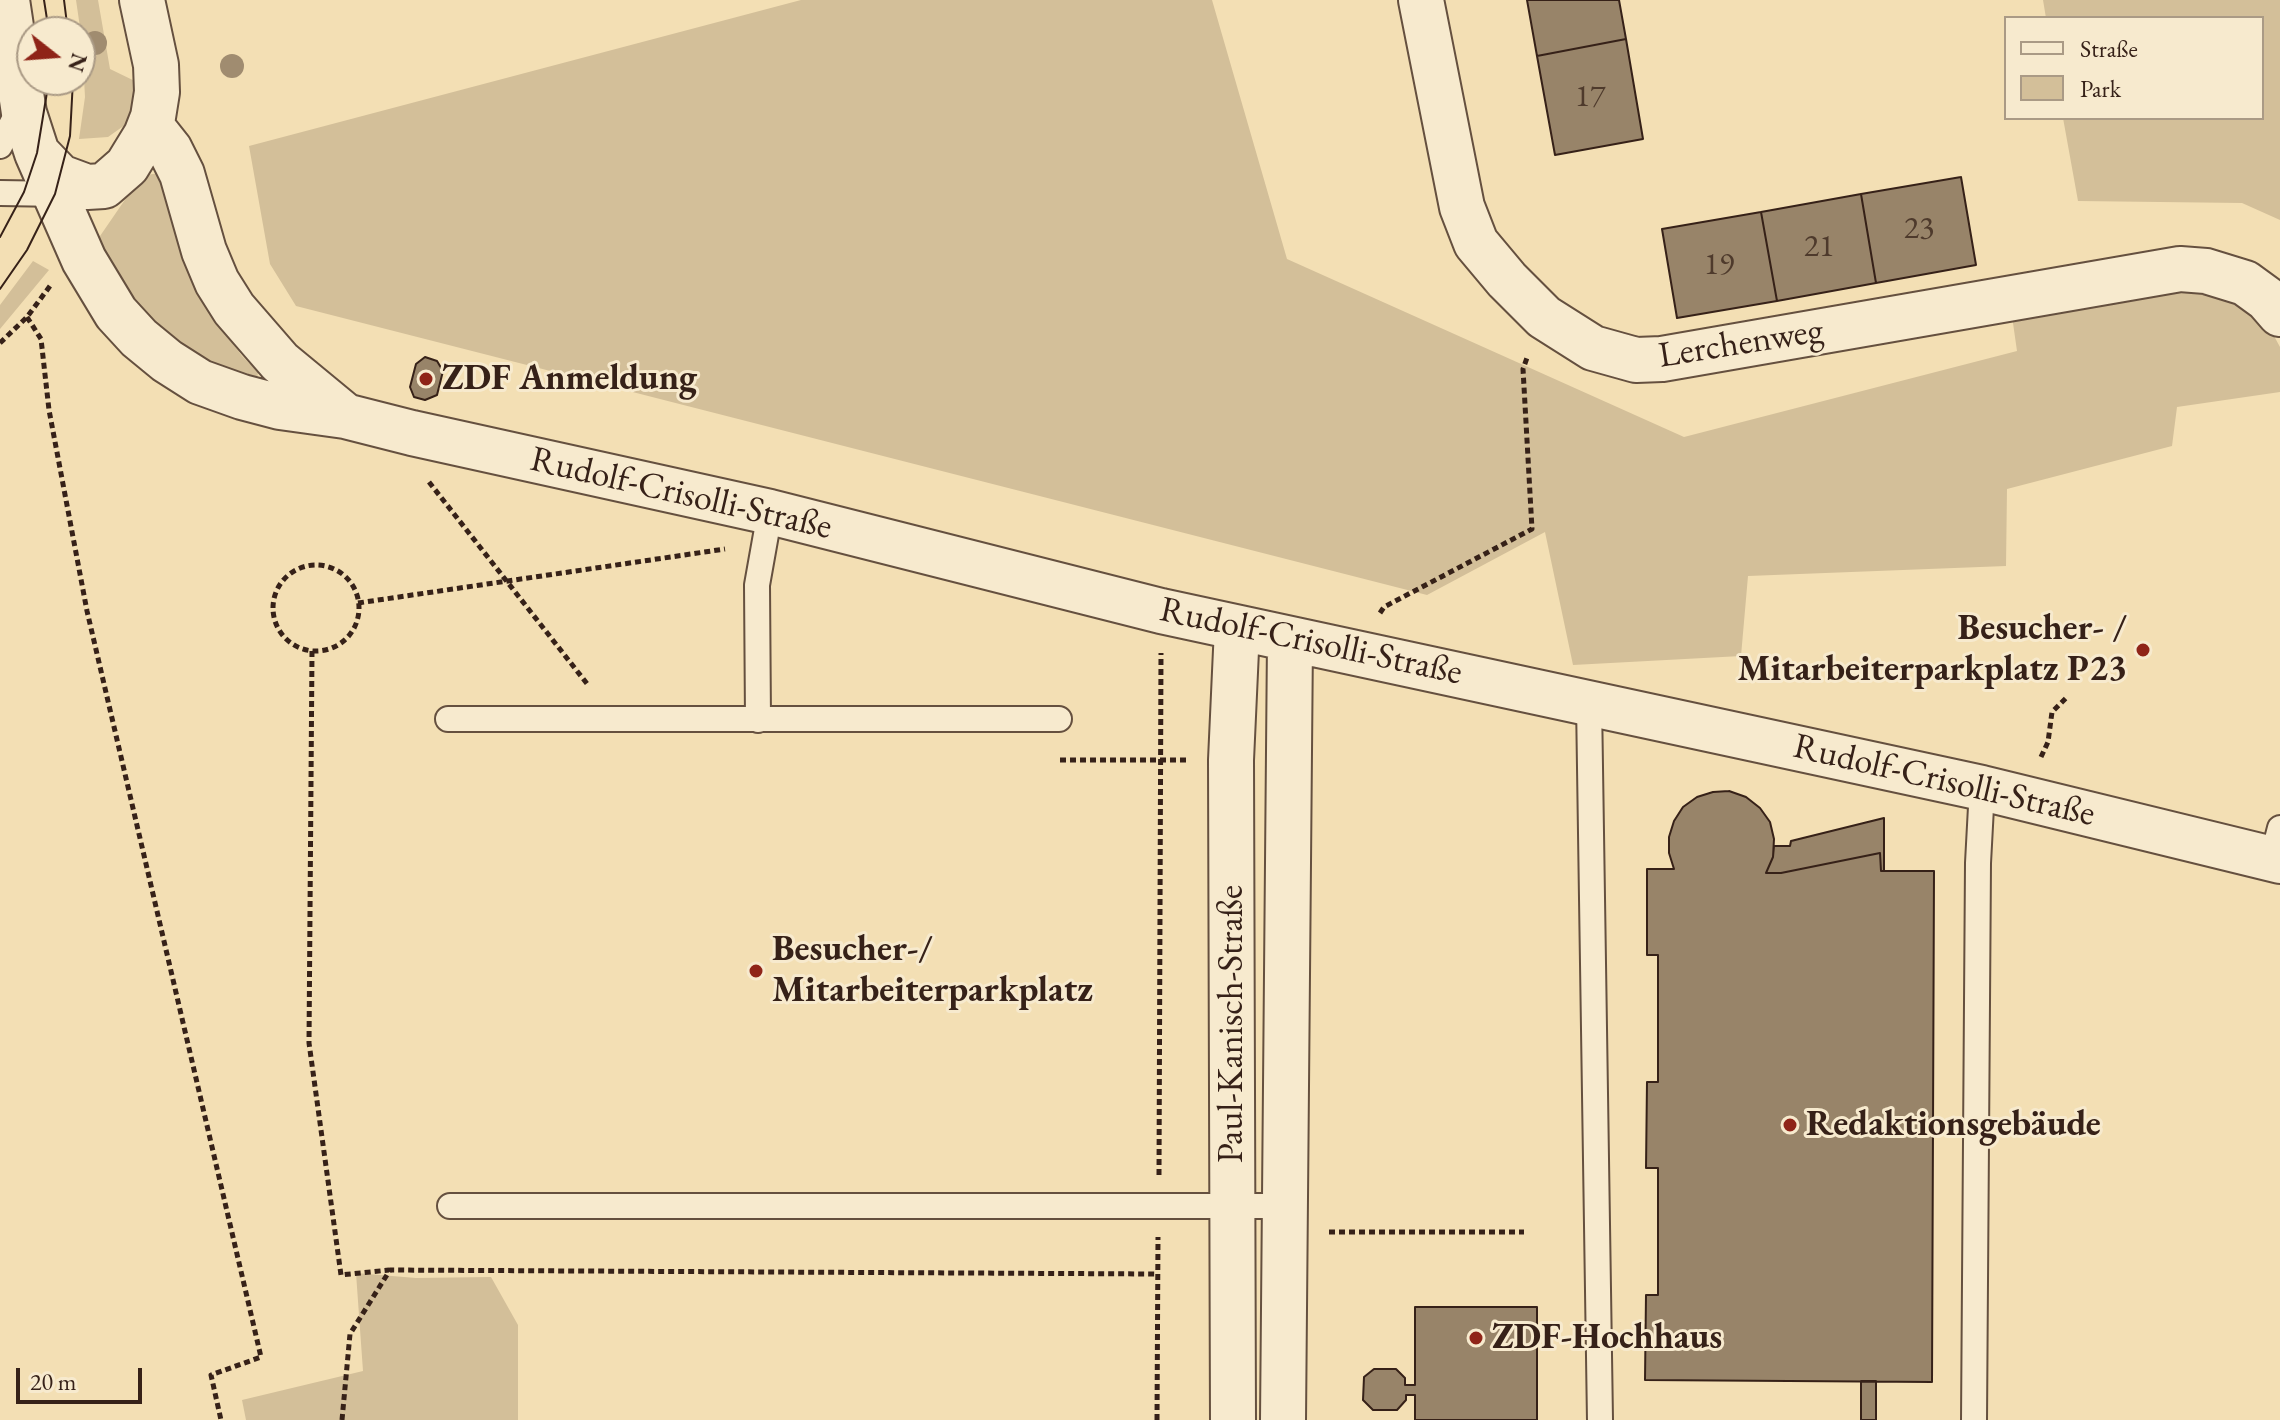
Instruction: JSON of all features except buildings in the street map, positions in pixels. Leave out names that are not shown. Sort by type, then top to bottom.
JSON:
[{"type":"street","name":"Rudolf-Crisolli-Straße","points":[[7,0],[19,149],[55,194],[78,246],[116,313],[139,338],[200,382],[280,407],[345,416],[426,436],[766,529],[2277,849]]},
{"type":"street","points":[[19,149],[60,177],[87,187],[104,186],[127,166],[151,126],[157,92],[156,65],[142,0]]},
{"type":"street","name":"Lerchenweg","points":[[1421,0],[1468,226],[1488,260],[1544,317],[1593,348],[1636,360],[1662,359],[2180,269],[2206,271],[2245,283],[2280,314]]},
{"type":"street","name":"Rudolf-Crisolli-Straße","points":[[151,126],[179,166],[204,251],[217,282],[234,309],[280,362],[345,416]]},
{"type":"street","name":"Paul-Kanisch-Straße","points":[[1233,1420],[1231,760],[1237,628]]},
{"type":"street","name":"Paul-Kanisch-Straße","points":[[1283,1420],[1290,640]]},
{"type":"lane","points":[[0,193],[87,192],[104,186]]},
{"type":"lane","points":[[758,720],[757,585],[766,529]]},
{"type":"lane","points":[[1589,702],[1600,1420]]},
{"type":"lane","points":[[448,719],[1059,719]]},
{"type":"lane","points":[[1974,1420],[1978,863],[2000,792]]},
{"type":"lane","points":[[450,1206],[1285,1206]]},
{"type":"path","points":[[0,343],[27,317],[78,246]]},
{"type":"path","points":[[27,317],[41,339],[49,410],[87,611],[261,1357],[211,1375],[221,1420]]},
{"type":"path","points":[[1366,654],[1372,623],[1384,607],[1532,529],[1523,369],[1544,317]]},
{"type":"path","points":[[426,436],[421,472],[576,667],[610,720]]},
{"type":"path","points":[[358,603],[724,549],[766,529]]},
{"type":"path","points":[[323,566],[340,572],[353,585],[358,603],[357,618],[352,632],[341,643],[312,651],[296,647],[283,637],[275,622],[273,606],[277,590],[288,575],[304,567],[323,566]]},
{"type":"path","points":[[1157,1420],[1161,611]]},
{"type":"path","points":[[312,651],[309,1043],[341,1275],[390,1270],[1156,1274]]},
{"type":"path","points":[[2000,792],[2024,775],[2047,747],[2052,712],[2068,696]]},
{"type":"path","points":[[1329,1232],[1524,1232]]},
{"type":"path","points":[[342,1420],[350,1334],[390,1270]]},
{"type":"green space","points":[[76,0],[98,0],[110,69],[143,85],[132,120],[108,137],[79,139],[85,96],[96,96],[96,16],[78,16]]},
{"type":"green space","points":[[801,0],[1212,0],[1287,259],[1684,437],[2017,351],[2012,316],[2185,284],[2219,286],[2262,314],[2280,347],[2280,392],[2177,407],[2172,446],[2007,489],[2006,566],[1748,576],[1741,656],[1573,665],[1545,532],[1427,595],[296,306],[270,264],[249,146]]},
{"type":"green space","points":[[2043,0],[2280,0],[2280,220],[2242,203],[2078,201],[2063,120],[2264,120],[2264,16],[2046,16]]},
{"type":"green space","points":[[161,173],[196,284],[207,309],[258,372],[257,381],[219,371],[164,335],[127,296],[98,239],[145,175]]},
{"type":"green space","points":[[33,261],[49,270],[0,329],[0,305]]},
{"type":"green space","points":[[356,1273],[416,1278],[491,1277],[518,1325],[518,1420],[246,1420],[242,1400],[363,1371]]},
{"type":"tram line","points":[[44,0],[46,16]]},
{"type":"tram line","points":[[64,0],[66,16]]},
{"type":"tram line","points":[[0,237],[24,192],[37,153],[46,96]]},
{"type":"tram line","points":[[0,289],[27,250],[55,194],[70,136],[72,96]]},
{"type":"place","name":"ZDF Anmeldung","points":[[426,379]]},
{"type":"place","name":"Besucher- / Mitarbeiterparkplatz P23","points":[[2143,650]]},
{"type":"place","name":"Besucher-/ Mitarbeiterparkplatz","points":[[756,971]]},
{"type":"place","name":"Redaktionsgebäude","points":[[1790,1125]]},
{"type":"place","name":"ZDF-Hochhaus","points":[[1476,1338]]}]
